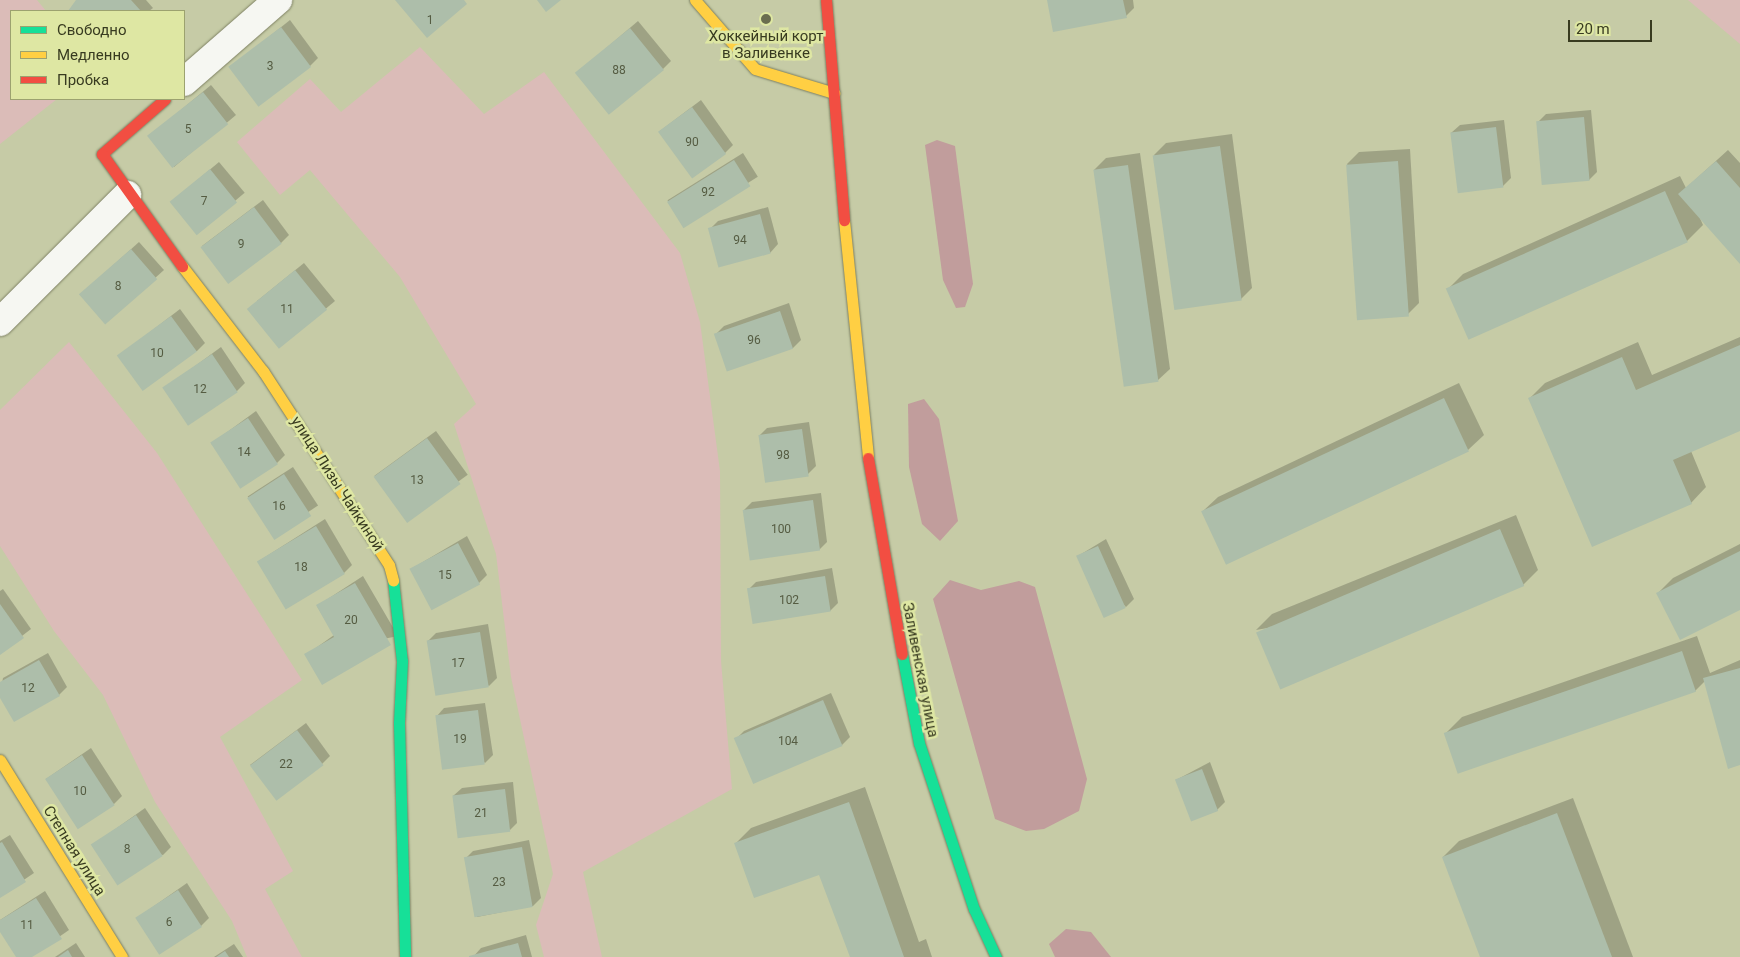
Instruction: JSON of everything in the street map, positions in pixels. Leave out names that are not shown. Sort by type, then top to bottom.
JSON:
[{"type":"street","points":[[185,81],[278,0]]},
{"type":"street","points":[[695,0],[755,69],[834,92]]},
{"type":"street","name":"Заливенская улица","points":[[826,0],[856,378],[878,532],[919,743],[974,909],[996,957]]},
{"type":"street","name":"улица Лизы Чайкиной","points":[[164,100],[102,154],[127,195],[263,371],[389,565],[398,599],[402,661],[399,723],[405,957]]},
{"type":"street","points":[[0,322],[127,195]]},
{"type":"street","name":"Степная улица","points":[[0,760],[122,957]]},
{"type":"shaded area","points":[[0,0],[37,0],[45,10],[10,10],[10,100],[56,100],[0,144]]},
{"type":"shaded area","points":[[1688,0],[1740,0],[1740,44]]},
{"type":"shaded area","points":[[420,47],[484,114],[544,72],[680,253],[700,322],[720,471],[721,661],[732,789],[583,872],[602,957],[544,957],[536,925],[553,874],[511,677],[496,554],[454,424],[476,404],[400,277],[310,170],[280,195],[237,142],[310,79],[341,112]]},
{"type":"shaded area","points":[[937,140],[955,146],[973,284],[965,307],[956,308],[943,280],[925,145]]},
{"type":"shaded area","points":[[69,342],[157,453],[302,680],[220,737],[293,871],[265,889],[302,957],[247,957],[232,921],[155,802],[103,695],[54,631],[0,546],[0,410]]},
{"type":"shaded area","points":[[924,399],[939,419],[958,521],[940,541],[922,524],[909,467],[908,404]]},
{"type":"shaded area","points":[[950,580],[981,590],[1019,581],[1035,587],[1087,779],[1079,811],[1044,829],[1026,831],[995,819],[933,599]]},
{"type":"shaded area","points":[[1066,929],[1091,932],[1111,957],[1055,957],[1049,944]]},
{"type":"building","points":[[76,0],[131,0],[140,10],[69,10]]},
{"type":"building","points":[[395,0],[464,0],[467,4],[427,38]]},
{"type":"building","points":[[537,0],[561,0],[546,12]]},
{"type":"building","points":[[1047,0],[1123,0],[1127,18],[1053,32]]},
{"type":"building","points":[[281,27],[311,67],[258,107],[228,67]]},
{"type":"building","points":[[630,28],[664,70],[609,115],[575,73]]},
{"type":"building","points":[[203,92],[228,124],[172,168],[147,136]]},
{"type":"building","points":[[692,107],[726,154],[692,179],[658,132]]},
{"type":"building","points":[[1584,117],[1590,181],[1542,185],[1536,121]]},
{"type":"building","points":[[1496,127],[1503,188],[1458,193],[1450,133]]},
{"type":"building","points":[[1220,146],[1242,300],[1174,310],[1153,155]]},
{"type":"building","points":[[734,160],[750,186],[683,228],[667,202]]},
{"type":"building","points":[[1398,161],[1409,317],[1357,320],[1346,165]]},
{"type":"building","points":[[1716,161],[1740,188],[1740,264],[1678,194]]},
{"type":"building","points":[[1128,165],[1158,382],[1124,387],[1093,170]]},
{"type":"building","points":[[210,169],[237,202],[197,235],[170,202]]},
{"type":"building","points":[[1665,191],[1688,242],[1469,340],[1446,289]]},
{"type":"building","points":[[254,207],[282,244],[228,284],[200,247]]},
{"type":"building","points":[[760,214],[771,254],[718,268],[708,228]]},
{"type":"building","points":[[131,249],[157,279],[105,324],[79,294]]},
{"type":"building","points":[[295,270],[327,310],[279,349],[247,309]]},
{"type":"building","points":[[780,311],[793,349],[727,372],[714,334]]},
{"type":"building","points":[[171,316],[197,352],[143,391],[117,355]]},
{"type":"building","points":[[1740,345],[1740,431],[1673,460],[1692,504],[1592,547],[1528,398],[1622,357],[1636,390]]},
{"type":"building","points":[[212,354],[238,392],[188,426],[162,388]]},
{"type":"building","points":[[1444,398],[1469,451],[1226,565],[1201,511]]},
{"type":"building","points":[[248,418],[278,464],[240,489],[210,443]]},
{"type":"building","points":[[802,429],[809,477],[765,483],[758,435]]},
{"type":"building","points":[[427,438],[461,484],[407,523],[374,477]]},
{"type":"building","points":[[284,474],[311,516],[274,540],[247,498]]},
{"type":"building","points":[[813,500],[820,551],[750,560],[743,510]]},
{"type":"building","points":[[316,526],[345,574],[286,610],[257,562]]},
{"type":"building","points":[[1500,529],[1524,586],[1280,690],[1256,633]]},
{"type":"building","points":[[458,543],[480,584],[432,610],[409,569]]},
{"type":"building","points":[[1098,546],[1126,608],[1104,618],[1076,556]]},
{"type":"building","points":[[1740,551],[1740,610],[1680,640],[1656,593]]},
{"type":"building","points":[[825,576],[831,612],[753,624],[747,588]]},
{"type":"building","points":[[355,583],[391,645],[322,685],[304,654],[334,637],[316,605]]},
{"type":"building","points":[[0,604],[24,638],[0,655]]},
{"type":"building","points":[[480,632],[489,687],[435,696],[427,640]]},
{"type":"building","points":[[1682,651],[1696,692],[1458,774],[1444,733]]},
{"type":"building","points":[[39,660],[60,696],[14,722],[0,698],[0,682]]},
{"type":"building","points":[[1740,668],[1740,765],[1728,769],[1703,678]]},
{"type":"building","points":[[823,700],[843,746],[753,784],[734,738]]},
{"type":"building","points":[[478,710],[485,765],[442,770],[435,715]]},
{"type":"building","points":[[297,730],[323,765],[276,801],[250,766]]},
{"type":"building","points":[[82,755],[115,805],[78,829],[45,779]]},
{"type":"building","points":[[1202,769],[1218,811],[1191,821],[1175,779]]},
{"type":"building","points":[[505,789],[510,832],[458,838],[452,795]]},
{"type":"building","points":[[849,802],[904,957],[850,957],[819,875],[754,898],[734,843]]},
{"type":"building","points":[[1557,813],[1612,957],[1480,957],[1442,857]]},
{"type":"building","points":[[136,815],[163,856],[117,886],[91,844]]},
{"type":"building","points":[[2,842],[26,882],[0,898],[0,843]]},
{"type":"building","points":[[522,847],[533,907],[474,917],[464,857]]},
{"type":"building","points":[[178,890],[202,927],[159,955],[135,918]]},
{"type":"building","points":[[36,898],[62,939],[32,957],[16,957],[0,932],[0,920]]},
{"type":"building","points":[[518,943],[522,957],[469,957],[469,956]]},
{"type":"building","points":[[68,950],[72,957],[58,957]]},
{"type":"building","points":[[225,951],[229,957],[216,957]]},
{"type":"traffic: fast","points":[[393,580],[402,661],[399,723],[405,957]]},
{"type":"traffic: fast","points":[[902,654],[919,743],[974,909],[996,957]]},
{"type":"traffic: slow","points":[[695,0],[755,69],[834,93]]},
{"type":"traffic: slow","points":[[844,220],[868,458]]},
{"type":"traffic: slow","points":[[182,266],[263,371],[389,565],[393,580]]},
{"type":"traffic: slow","points":[[0,760],[122,957]]},
{"type":"traffic: jam","points":[[826,0],[844,220]]},
{"type":"traffic: jam","points":[[164,100],[102,154],[182,266]]},
{"type":"traffic: jam","points":[[868,458],[902,654]]},
{"type":"place","name":"Хоккейный корт в Заливенке","points":[[766,19]]}]
